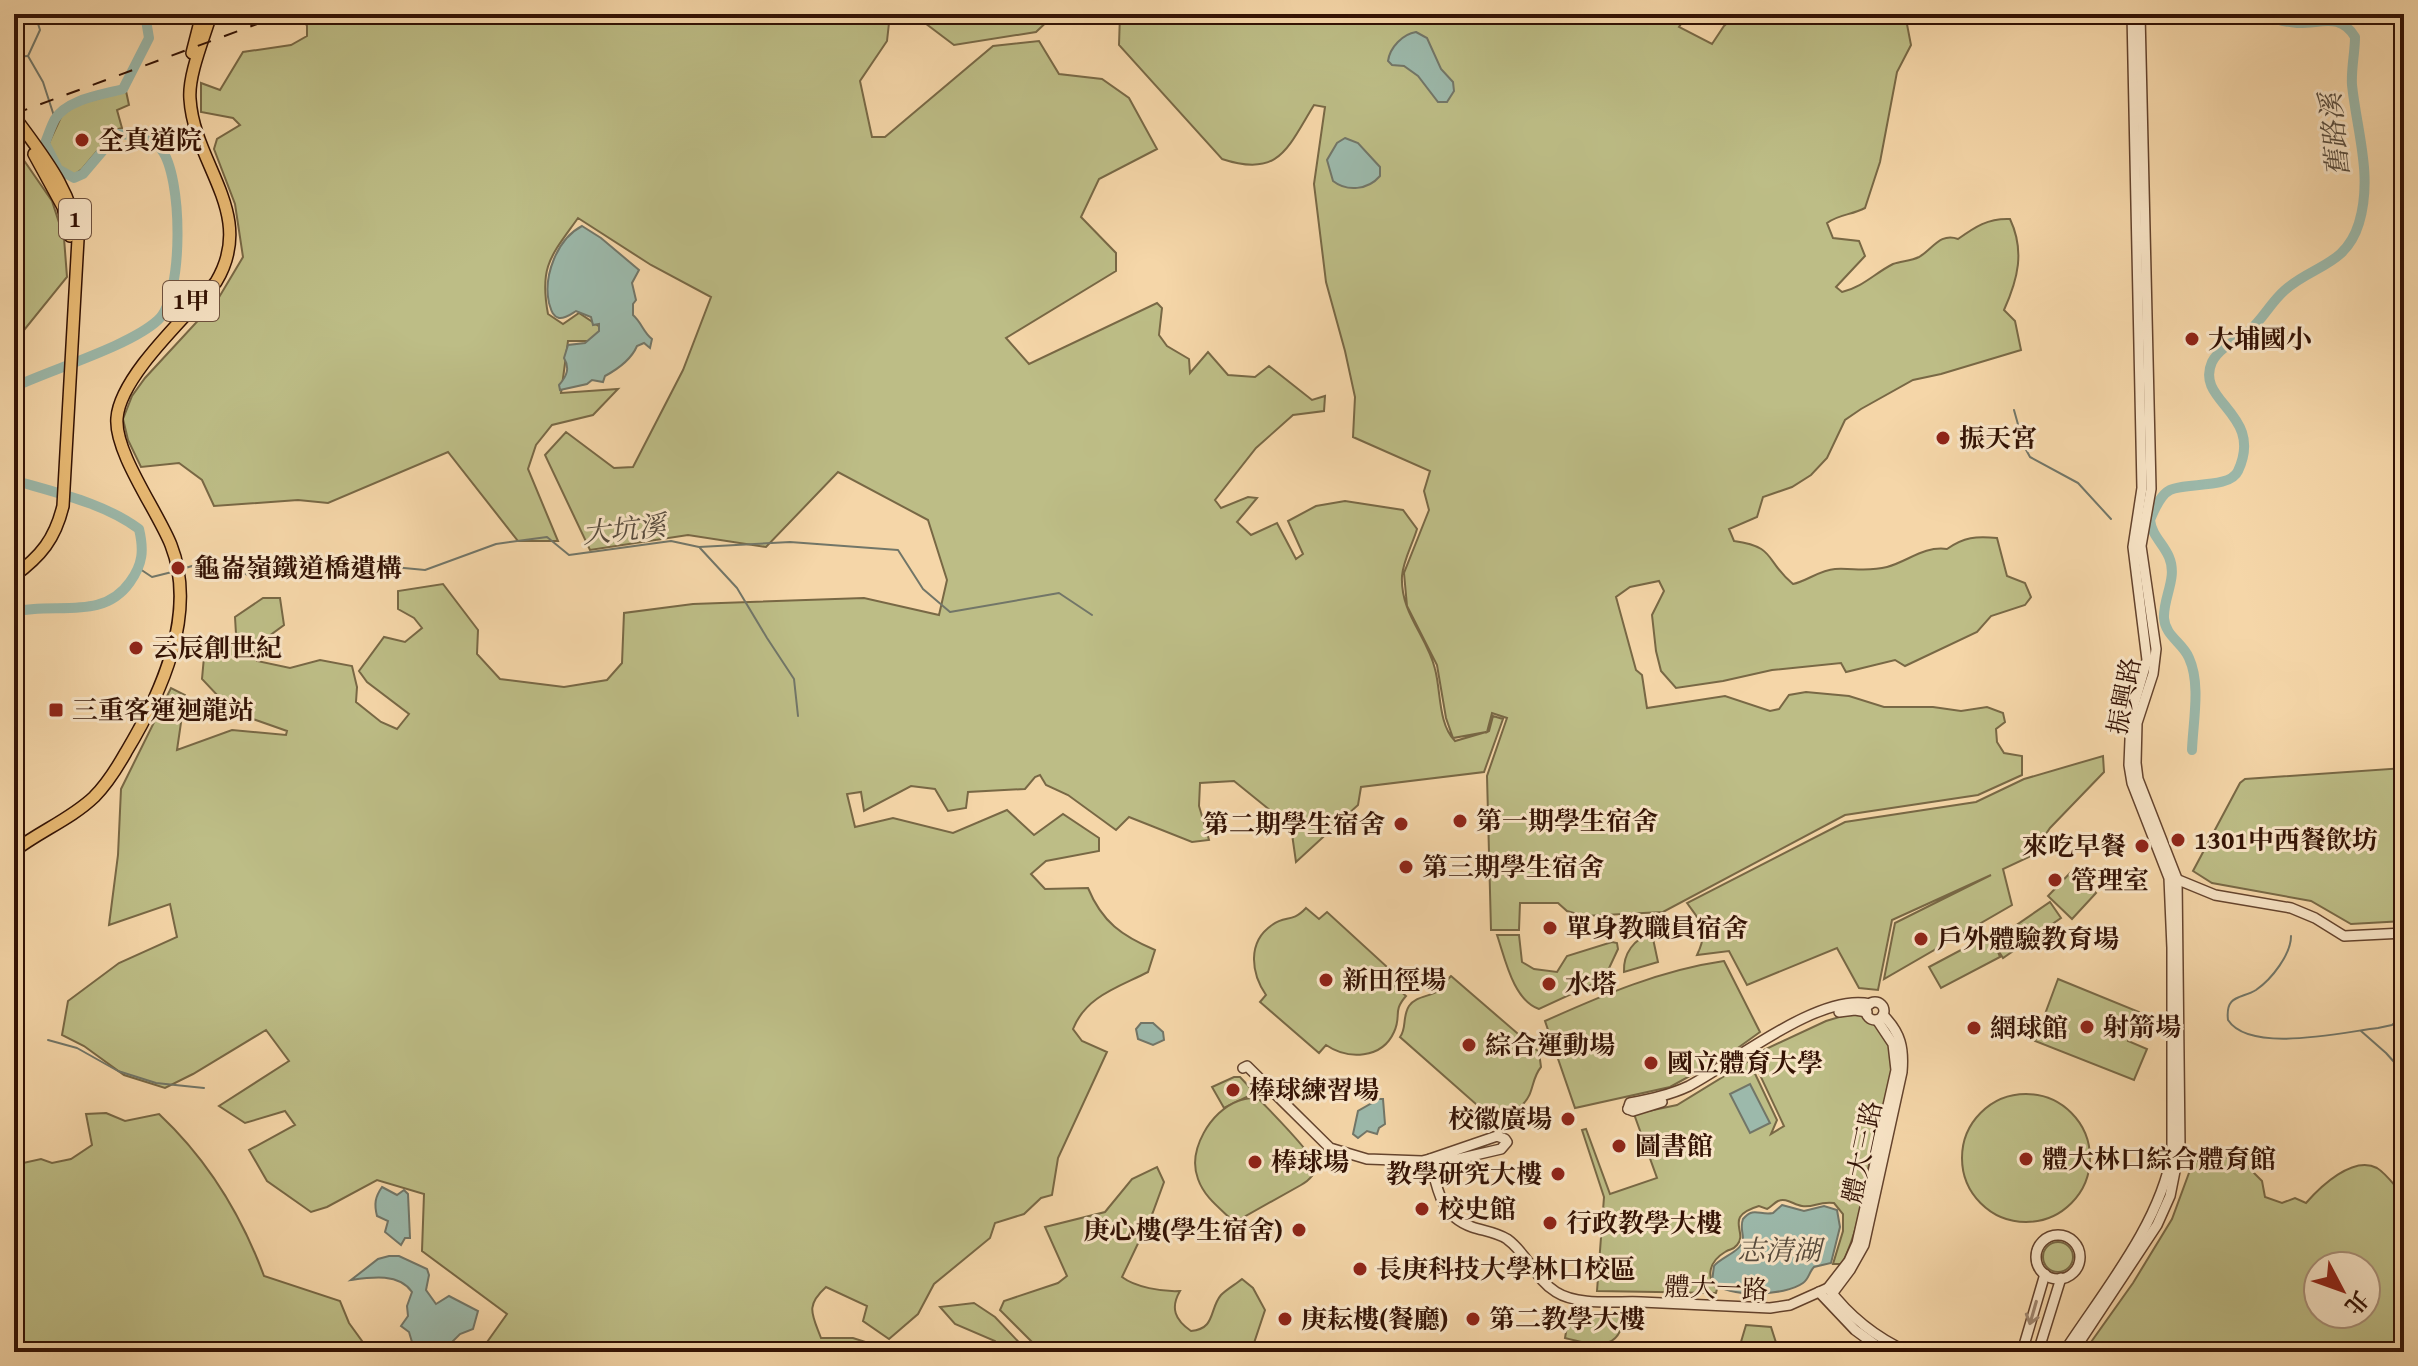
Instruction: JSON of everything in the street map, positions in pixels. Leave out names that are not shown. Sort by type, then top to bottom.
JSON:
[{"type":"main road","name":"1甲","points":[[14,843],[90,793],[145,709],[172,629],[175,570],[117,449],[111,430],[111,416],[126,374],[215,273],[223,249],[220,206],[194,142],[183,104],[184,86],[202,14]]},
{"type":"main road","name":"1甲","points":[[14,851],[72,815],[98,793],[146,720],[176,633],[175,570],[171,544],[125,452],[117,429],[117,417],[128,384],[216,282],[225,267],[231,234],[226,204],[197,132],[189,94],[211,14]]},
{"type":"main road","name":"1","points":[[14,116],[41,158]]},
{"type":"main road","name":"1","points":[[14,126],[56,175],[76,220],[78,252],[62,480],[55,534],[37,559],[14,576]]},
{"type":"main road","name":"1","points":[[14,569],[29,557],[45,537],[59,506]]},
{"type":"street","name":"振興路","points":[[2132,14],[2143,294]]},
{"type":"street","name":"振興路","points":[[2073,1352],[2157,1225],[2177,1170],[2181,1126],[2173,878],[2133,772],[2128,750],[2131,715],[2147,660],[2133,547],[2142,488],[2140,14]]},
{"type":"street","name":"振興路","points":[[2064,1352],[2153,1215],[2168,1179],[2174,1125],[2173,878]]},
{"type":"street","points":[[2173,878],[2215,895],[2267,903],[2304,913],[2344,936],[2404,933]]},
{"type":"street","points":[[1868,1008],[1846,1004],[1783,1028],[1688,1086],[1667,1095],[1630,1103],[1628,1109],[1633,1111],[1686,1092],[1779,1036],[1825,1016],[1844,1011],[1868,1008],[1881,1005],[1880,1018],[1871,1019],[1868,1008]]},
{"type":"street","name":"體大三路","points":[[1826,1293],[1850,1270],[1864,1245],[1902,1072],[1904,1052],[1901,1041],[1880,1018]]},
{"type":"street","points":[[1427,1163],[1365,1163],[1326,1151],[1243,1068],[1247,1066],[1330,1148],[1367,1159],[1427,1163],[1497,1136],[1507,1142],[1501,1149],[1427,1163]]},
{"type":"street","name":"體大一路","points":[[1427,1163],[1436,1204],[1448,1220],[1458,1227],[1495,1237],[1505,1243],[1523,1261],[1537,1284],[1555,1298],[1572,1305],[1776,1313],[1793,1310],[1826,1293]]},
{"type":"street","points":[[2038,1352],[2061,1278],[2077,1268],[2080,1255],[2075,1243],[2063,1235],[2049,1237],[2038,1247],[2037,1262],[2045,1274],[2061,1278]]},
{"type":"street","points":[[2022,1352],[2045,1274]]},
{"type":"street","points":[[1826,1293],[1855,1330],[1885,1352]]},
{"type":"street","points":[[1826,1293],[1883,1340],[1908,1352]]},
{"type":"green space","points":[[302,14],[890,14],[887,41],[860,81],[872,137],[885,137],[993,46],[1039,41],[1059,74],[1102,79],[1129,98],[1157,149],[1099,179],[1081,217],[1116,253],[1116,271],[1006,338],[1029,364],[1157,303],[1162,308],[1159,335],[1167,346],[1189,359],[1190,373],[1208,352],[1228,375],[1255,377],[1269,366],[1312,400],[1325,396],[1324,411],[1293,415],[1256,448],[1215,500],[1221,508],[1248,497],[1257,498],[1237,522],[1251,535],[1277,523],[1296,559],[1303,554],[1288,521],[1316,506],[1345,501],[1403,510],[1417,529],[1402,576],[1405,602],[1431,657],[1443,717],[1450,734],[1455,741],[1486,732],[1453,738],[1446,718],[1437,665],[1407,606],[1404,573],[1429,510],[1424,491],[1430,471],[1353,437],[1355,397],[1326,282],[1314,184],[1325,107],[1314,105],[1288,146],[1269,162],[1241,164],[1222,159],[1119,45],[1120,14],[1688,14],[1679,27],[1712,44],[1737,14],[1905,14],[1911,45],[1897,72],[1880,162],[1865,208],[1827,223],[1833,238],[1859,241],[1865,256],[1836,287],[1842,292],[1849,290],[1893,264],[1919,257],[1941,240],[1958,239],[1988,222],[2010,219],[2017,242],[2018,265],[2004,310],[2015,321],[2021,350],[1913,380],[1861,409],[1845,420],[1827,458],[1811,475],[1792,487],[1763,497],[1757,517],[1729,529],[1734,541],[1764,551],[1793,584],[1829,570],[1880,568],[1923,552],[1947,549],[1976,537],[1997,538],[2007,576],[2025,583],[2031,597],[2025,605],[1991,616],[1977,632],[1905,666],[1895,660],[1846,672],[1841,663],[1772,670],[1676,688],[1661,671],[1656,651],[1652,615],[1664,591],[1659,581],[1630,587],[1616,597],[1636,670],[1642,675],[1647,708],[1725,696],[1770,711],[1779,709],[1789,695],[1806,692],[1849,696],[1884,707],[1933,707],[1961,711],[1987,707],[2003,713],[2005,722],[1996,729],[1997,742],[2004,753],[2022,756],[2022,775],[1978,795],[1845,815],[1663,912],[1584,916],[1567,911],[1558,903],[1520,903],[1519,930],[1491,930],[1487,776],[1507,718],[1492,713],[1487,732],[1493,716],[1503,719],[1484,772],[1361,787],[1358,805],[1296,862],[1291,827],[1234,781],[1200,783],[1199,806],[1209,840],[1192,842],[1129,817],[1116,830],[1068,795],[1046,785],[1040,775],[1025,789],[968,792],[966,808],[948,811],[935,789],[911,786],[864,811],[861,792],[847,794],[855,827],[893,818],[953,833],[1007,810],[1034,835],[1063,814],[1099,838],[1099,851],[1046,861],[1031,874],[1045,889],[1088,888],[1100,910],[1114,926],[1155,950],[1148,972],[1095,1000],[1073,1029],[1082,1041],[1107,1052],[1058,1158],[1052,1195],[1041,1198],[1024,1214],[995,1223],[990,1238],[934,1284],[918,1314],[889,1339],[863,1321],[867,1306],[826,1287],[815,1300],[812,1311],[821,1338],[853,1338],[878,1346],[879,1352],[480,1352],[507,1314],[422,1251],[424,1194],[377,1180],[327,1207],[311,1212],[267,1181],[249,1150],[295,1125],[285,1111],[245,1123],[219,1106],[289,1061],[266,1030],[165,1088],[124,1075],[84,1046],[62,1035],[68,1001],[119,963],[177,937],[170,904],[109,925],[118,855],[121,789],[171,688],[185,695],[177,750],[232,730],[286,735],[287,731],[233,712],[202,679],[204,657],[225,657],[236,634],[235,617],[263,598],[280,598],[284,625],[254,647],[257,661],[290,668],[320,660],[352,666],[357,687],[356,702],[381,722],[397,729],[409,714],[367,682],[359,671],[384,637],[405,642],[422,628],[414,618],[398,609],[398,591],[443,584],[478,630],[477,654],[500,679],[564,687],[607,680],[622,663],[624,613],[693,604],[864,598],[939,615],[947,580],[928,520],[838,472],[766,547],[688,535],[590,550],[545,455],[566,432],[614,468],[633,467],[683,370],[711,297],[651,265],[578,218],[554,252],[546,273],[548,314],[563,324],[579,313],[603,329],[593,341],[568,341],[561,393],[618,389],[593,415],[552,425],[536,445],[528,469],[558,541],[518,541],[448,452],[328,503],[298,500],[214,506],[202,480],[179,463],[141,467],[128,440],[123,419],[132,396],[218,299],[243,257],[235,204],[214,149],[217,139],[240,125],[233,118],[201,112],[201,83],[220,90],[243,52],[291,45],[307,36]]},
{"type":"green space","points":[[913,14],[1055,14],[1036,32],[954,45]]},
{"type":"green space","points":[[126,91],[129,105],[117,110],[122,128],[115,130],[74,175],[61,168],[48,145],[62,115],[78,104]]},
{"type":"green space","points":[[14,146],[52,201],[64,238],[67,277],[20,335],[14,354]]},
{"type":"green space","points":[[2103,756],[2104,772],[2050,828],[2031,856],[2003,869],[2012,905],[1884,979],[1895,923],[1991,875],[1892,920],[1878,990],[1859,988],[1837,948],[1747,985],[1729,951],[1697,955],[1703,939],[1702,927],[1687,903],[1845,822],[1976,802],[2024,779]]},
{"type":"green space","points":[[2404,768],[2404,921],[2351,924],[2311,901],[2212,883],[2193,871],[2245,779]]},
{"type":"green space","points":[[2072,871],[2096,893],[2072,919],[2048,896]]},
{"type":"green space","points":[[2050,902],[2061,918],[2003,958],[1996,947],[2000,957],[1941,988],[1929,967],[1989,935],[1993,941]]},
{"type":"green space","name":"新田徑場","points":[[1306,908],[1319,919],[1327,912],[1398,977],[1392,984],[1406,996],[1399,1006],[1394,1032],[1389,1041],[1373,1052],[1354,1055],[1326,1045],[1319,1053],[1260,1002],[1266,995],[1255,968],[1258,940],[1272,925],[1296,916]]},
{"type":"green space","points":[[1652,934],[1658,962],[1624,972],[1625,959],[1631,948],[1640,939]]},
{"type":"green space","points":[[1497,935],[1519,935],[1522,962],[1534,969],[1557,972],[1567,956],[1612,942],[1617,943],[1618,949],[1604,979],[1539,1009],[1516,988]]},
{"type":"green space","points":[[1724,961],[1760,1032],[1728,1055],[1670,1087],[1575,1108],[1545,1021],[1655,977]]},
{"type":"green space","name":"綜合運動場","points":[[1451,976],[1539,1052],[1541,1067],[1527,1100],[1494,1120],[1400,1037],[1409,1006],[1415,1000],[1438,991]]},
{"type":"green space","name":"射箭場","points":[[2058,979],[2139,1012],[2128,1041],[2147,1049],[2134,1080],[2035,1041]]},
{"type":"green space","points":[[1856,1012],[1875,1023],[1886,1035],[1892,1051],[1892,1064],[1858,1220],[1842,1264],[1833,1264],[1843,1231],[1843,1214],[1834,1203],[1806,1206],[1781,1200],[1767,1209],[1759,1206],[1742,1215],[1739,1220],[1740,1240],[1716,1260],[1711,1269],[1716,1293],[1597,1291],[1604,1197],[1582,1130],[1586,1129],[1610,1194],[1657,1178],[1634,1114],[1677,1105],[1749,1061],[1777,1120],[1771,1134],[1784,1126],[1751,1056],[1826,1021]]},
{"type":"green space","name":"棒球練習場","points":[[1240,1077],[1255,1093],[1224,1108],[1212,1087]]},
{"type":"green space","name":"體大林口綜合體育館","points":[[2026,1094],[2050,1099],[2071,1113],[2085,1134],[2090,1158],[2085,1182],[2071,1203],[2050,1217],[2026,1222],[2002,1217],[1981,1203],[1967,1182],[1962,1158],[1967,1134],[1981,1113],[2002,1099]]},
{"type":"green space","name":"棒球場","points":[[1257,1097],[1307,1151],[1315,1168],[1311,1177],[1301,1185],[1242,1218],[1230,1218],[1204,1191],[1195,1168],[1196,1156],[1204,1133],[1219,1113],[1238,1101]]},
{"type":"green space","points":[[106,1113],[125,1121],[159,1114],[192,1150],[221,1189],[245,1231],[264,1276],[340,1301],[349,1323],[370,1352],[18,1352],[14,1341],[14,1165],[41,1159],[52,1163],[71,1159],[92,1145],[86,1114]]},
{"type":"green space","points":[[2215,1157],[2239,1158],[2262,1181],[2265,1197],[2282,1203],[2295,1198],[2306,1203],[2348,1169],[2368,1165],[2377,1168],[2404,1196],[2404,1352],[2084,1352],[2133,1283],[2172,1219],[2193,1162]]},
{"type":"green space","points":[[1157,1167],[1164,1182],[1122,1277],[1149,1288],[1180,1291],[1175,1303],[1176,1313],[1191,1331],[1205,1326],[1217,1300],[1242,1279],[1253,1288],[1265,1310],[1251,1352],[1037,1352],[1039,1349],[1000,1310],[1004,1301],[1058,1283],[1067,1276],[1045,1227],[1105,1212],[1132,1179]]},
{"type":"green space","points":[[2058,1242],[2069,1246],[2073,1257],[2069,1268],[2058,1272],[2047,1268],[2043,1257],[2047,1246]]},
{"type":"green space","points":[[974,1303],[995,1317],[1028,1352],[1002,1352],[995,1341],[955,1324],[940,1307]]},
{"type":"green space","points":[[1569,1314],[1623,1317],[1621,1329],[1617,1337],[1603,1344],[1565,1338]]},
{"type":"green space","points":[[1746,1325],[1771,1327],[1779,1352],[1738,1352]]},
{"type":"water","points":[[1416,32],[1427,38],[1441,69],[1453,82],[1454,91],[1447,102],[1438,102],[1418,76],[1404,66],[1392,65],[1388,61],[1398,42]]},
{"type":"water","points":[[1345,138],[1358,143],[1380,167],[1380,176],[1364,187],[1345,187],[1333,181],[1327,160],[1337,143]]},
{"type":"water","points":[[582,226],[639,270],[632,283],[636,300],[633,315],[652,339],[650,348],[644,343],[637,346],[628,360],[605,376],[603,382],[592,380],[560,390],[559,385],[567,372],[564,358],[568,345],[585,343],[599,331],[599,324],[593,325],[591,317],[576,311],[563,318],[557,317],[549,303],[548,281],[554,259],[565,240]]},
{"type":"water","points":[[1141,1023],[1153,1023],[1163,1032],[1164,1040],[1153,1045],[1138,1039],[1136,1029]]},
{"type":"water","points":[[1750,1084],[1770,1123],[1750,1133],[1730,1094]]},
{"type":"water","points":[[1383,1099],[1385,1124],[1377,1134],[1367,1131],[1358,1138],[1353,1134],[1358,1111]]},
{"type":"water","points":[[382,1187],[397,1195],[404,1190],[408,1194],[410,1238],[405,1238],[401,1245],[385,1232],[388,1221],[377,1216],[376,1201]]},
{"type":"water","name":"志清湖","points":[[1782,1205],[1804,1211],[1824,1206],[1837,1210],[1840,1227],[1831,1263],[1814,1267],[1805,1281],[1783,1291],[1756,1294],[1719,1287],[1712,1281],[1714,1266],[1742,1243],[1743,1219],[1754,1212],[1773,1213]]},
{"type":"water","points":[[399,1256],[427,1269],[426,1290],[436,1304],[449,1296],[478,1311],[473,1329],[460,1334],[442,1352],[415,1352],[409,1332],[401,1326],[408,1316],[407,1306],[412,1292],[407,1286],[393,1279],[376,1277],[351,1280],[378,1259]]},
{"type":"waterway","points":[[35,14],[40,30],[28,56],[43,82],[55,119]]},
{"type":"waterway","points":[[14,387],[129,339],[158,320],[166,307],[173,287],[178,236],[173,184],[161,149],[147,139],[117,134],[83,174],[74,178],[58,169],[45,143],[55,119],[68,107],[123,89],[149,38],[145,14]]},
{"type":"waterway","name":"舊路溪","points":[[2192,750],[2195,703],[2193,668],[2165,624],[2164,610],[2171,565],[2150,520],[2166,492],[2217,483],[2233,477],[2238,471],[2244,451],[2243,435],[2212,388],[2209,376],[2212,362],[2224,348],[2249,331],[2285,290],[2346,248],[2359,223],[2365,188],[2352,85],[2355,37],[2343,24],[2336,22],[2292,23],[2265,14]]},
{"type":"waterway","points":[[14,57],[28,56]]},
{"type":"waterway","points":[[2014,410],[2030,457],[2078,483],[2111,519]]},
{"type":"waterway","points":[[14,476],[20,482],[82,501],[126,520],[139,529],[142,544],[140,563],[130,582],[106,602],[76,608],[14,612]]},
{"type":"waterway","name":"大坑溪","points":[[182,569],[192,566],[224,568],[256,577],[362,564],[425,570],[496,544],[547,537],[569,555],[671,541],[699,547],[790,542],[898,550],[923,589],[950,612],[1059,593],[1092,615]]},
{"type":"waterway","points":[[700,548],[737,588],[794,679],[798,716]]},
{"type":"waterway","name":"大坑溪","points":[[140,569],[152,577],[172,572]]},
{"type":"waterway","points":[[2291,936],[2280,966],[2256,990],[2232,1001],[2229,1006],[2228,1020],[2239,1030],[2276,1039],[2321,1036],[2392,1025],[2404,1015]]},
{"type":"waterway","points":[[2361,1031],[2404,1073]]},
{"type":"waterway","points":[[48,1040],[77,1048],[118,1071],[156,1083],[204,1088]]},
{"type":"railway","points":[[14,114],[257,24]]},
{"type":"place","name":"全真道院","points":[[82,140]]},
{"type":"place","name":"大埔國小","points":[[2192,339]]},
{"type":"place","name":"振天宮","points":[[1943,438]]},
{"type":"place","name":"龜崙嶺鐵道橋遺構","points":[[178,568]]},
{"type":"place","name":"云辰創世紀","points":[[136,648]]},
{"type":"place","name":"三重客運迴龍站","points":[[56,710]]},
{"type":"place","name":"第一期學生宿舍","points":[[1460,821]]},
{"type":"place","name":"第二期學生宿舍","points":[[1401,824]]},
{"type":"place","name":"1301中西餐飲坊","points":[[2178,840]]},
{"type":"place","name":"來吃早餐","points":[[2142,846]]},
{"type":"place","name":"第三期學生宿舍","points":[[1406,867]]},
{"type":"place","name":"管理室","points":[[2055,880]]},
{"type":"place","name":"單身教職員宿舍","points":[[1550,928]]},
{"type":"place","name":"戶外體驗教育場","points":[[1921,939]]},
{"type":"place","name":"新田徑場","points":[[1326,980]]},
{"type":"place","name":"水塔","points":[[1549,984]]},
{"type":"place","name":"射箭場","points":[[2087,1027]]},
{"type":"place","name":"網球館","points":[[1974,1028]]},
{"type":"place","name":"綜合運動場","points":[[1469,1045]]},
{"type":"place","name":"國立體育大學","points":[[1651,1063]]},
{"type":"place","name":"棒球練習場","points":[[1233,1090]]},
{"type":"place","name":"校徽廣場","points":[[1568,1119]]},
{"type":"place","name":"圖書館","points":[[1619,1146]]},
{"type":"place","name":"體大林口綜合體育館","points":[[2026,1159]]},
{"type":"place","name":"棒球場","points":[[1255,1162]]},
{"type":"place","name":"教學研究大樓","points":[[1558,1174]]},
{"type":"place","name":"校史館","points":[[1422,1209]]},
{"type":"place","name":"行政教學大樓","points":[[1550,1223]]},
{"type":"place","name":"庚心樓(學生宿舍)","points":[[1299,1230]]},
{"type":"place","name":"長庚科技大學林口校區","points":[[1360,1269]]},
{"type":"place","name":"庚耘樓(餐廳)","points":[[1285,1319]]},
{"type":"place","name":"第二教學大樓","points":[[1473,1319]]}]
